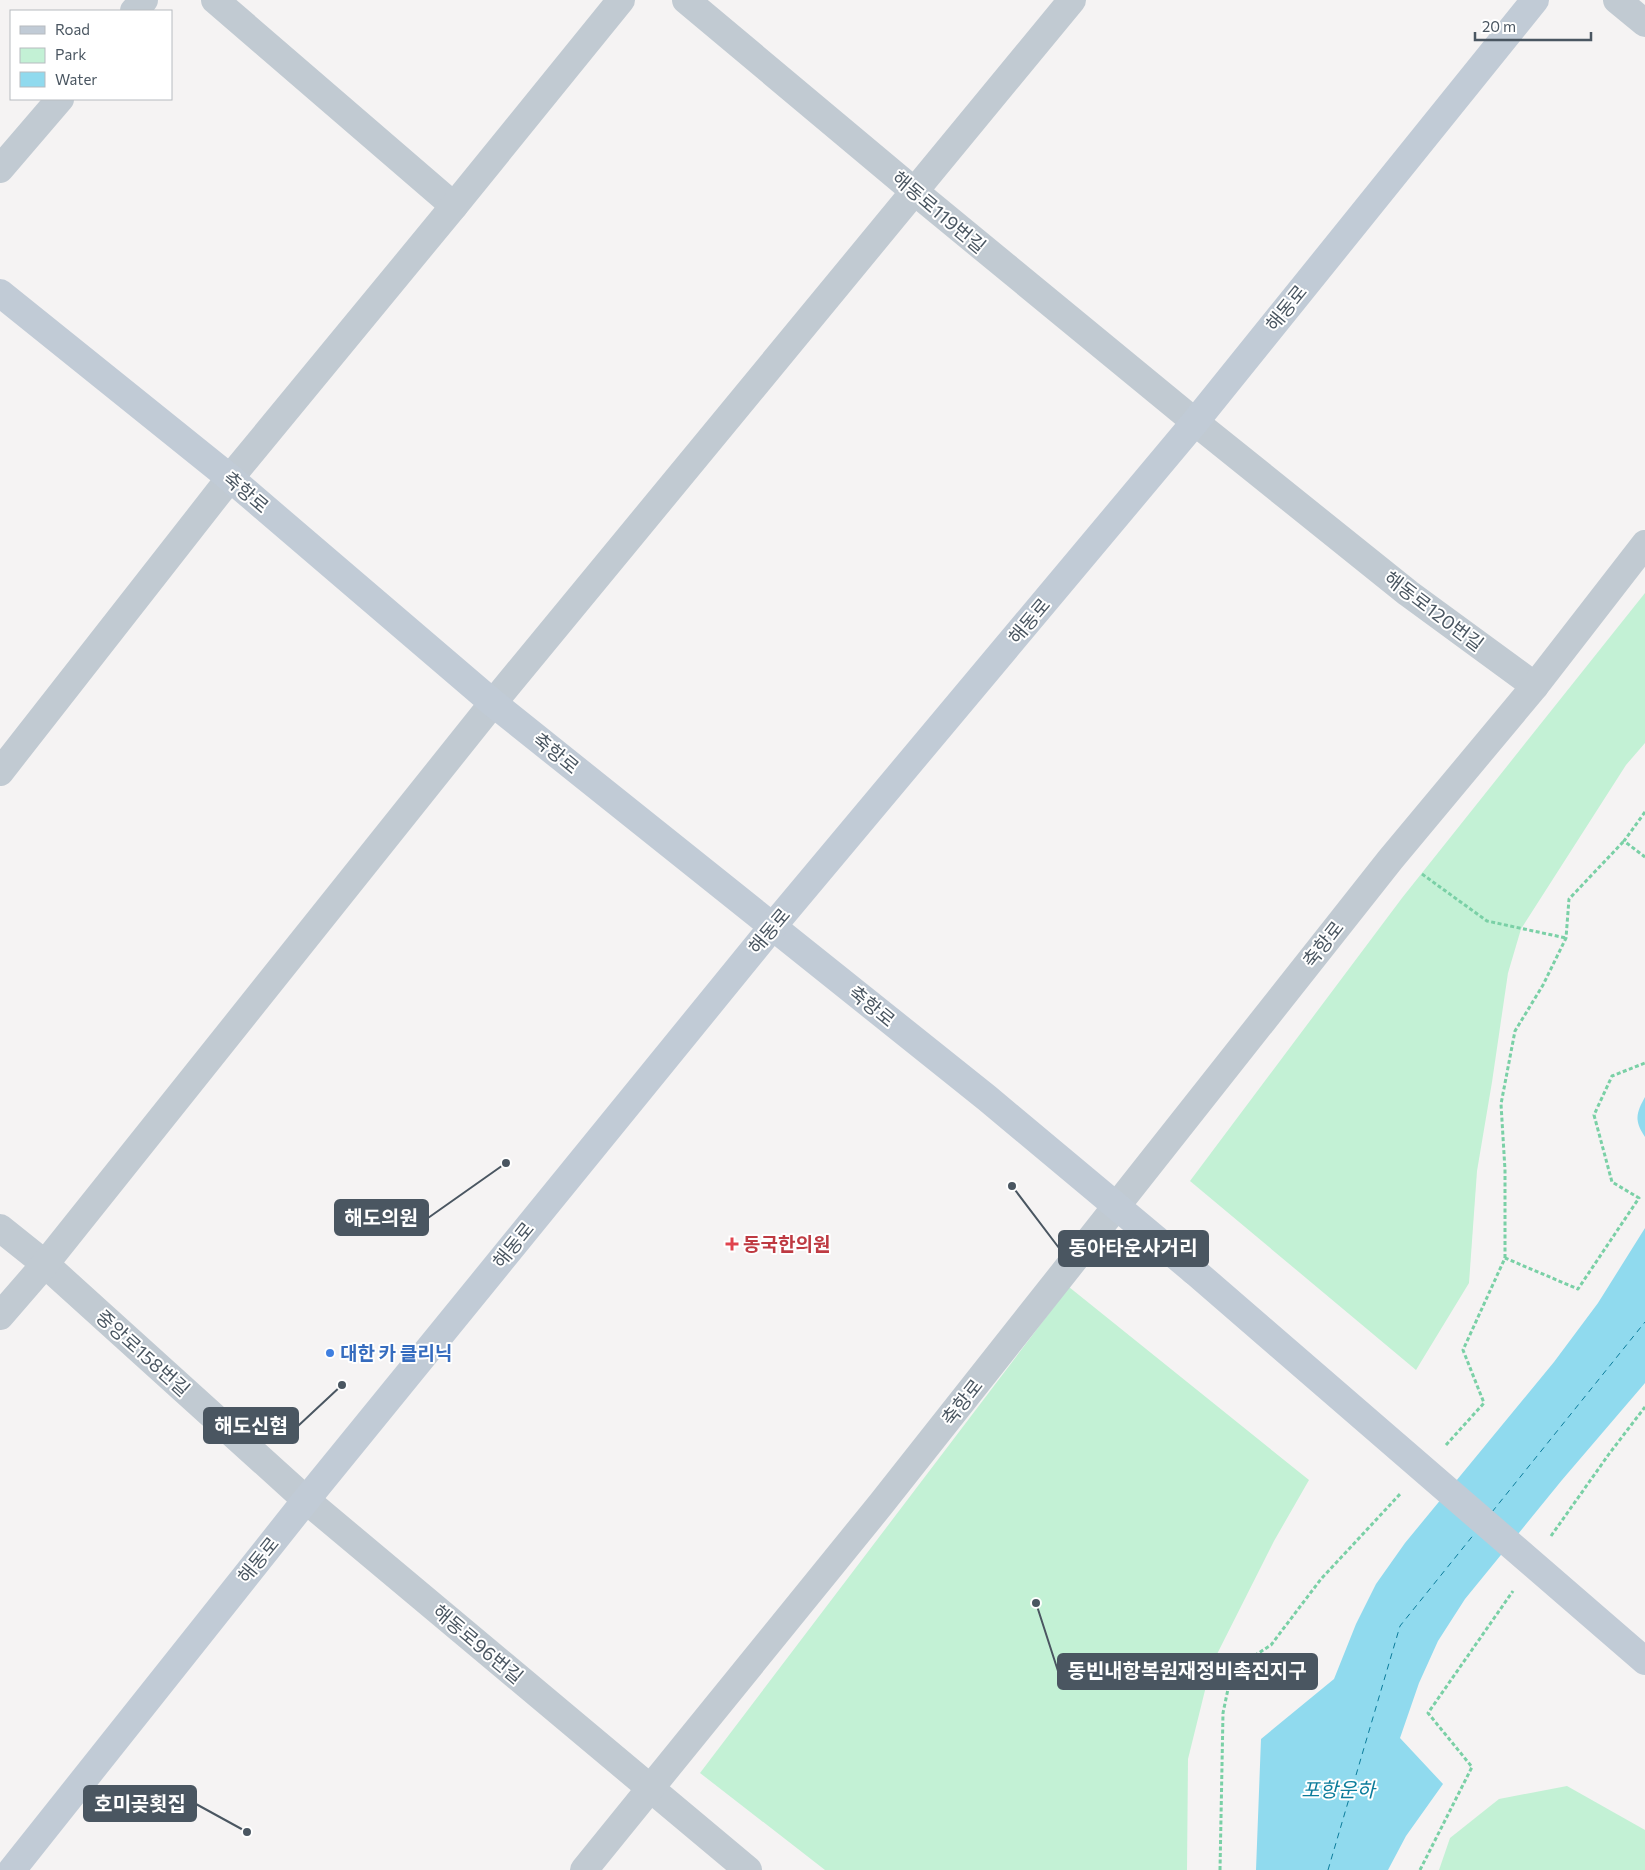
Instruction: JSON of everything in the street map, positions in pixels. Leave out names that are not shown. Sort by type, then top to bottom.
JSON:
[{"type":"main road","name":"해동로","points":[[12,1870],[306,1500],[773,926],[1195,422],[1535,0]]},
{"type":"main road","name":"축항로","points":[[0,293],[230,478],[493,703],[987,1098],[1194,1271],[1645,1661]]},
{"type":"street","points":[[135,10],[144,0]]},
{"type":"street","points":[[215,0],[454,206]]},
{"type":"street","points":[[0,772],[230,478],[622,0]]},
{"type":"street","name":"해동로119번길","points":[[686,0],[914,192],[1195,422]]},
{"type":"street","points":[[0,1316],[45,1264],[493,703],[1072,0]]},
{"type":"street","points":[[1617,0],[1645,23]]},
{"type":"street","points":[[0,169],[59,100]]},
{"type":"street","name":"해동로120번길","points":[[1195,422],[1408,594],[1535,686]]},
{"type":"street","points":[[1535,686],[1645,544]]},
{"type":"street","name":"축항로","points":[[650,1787],[881,1504],[1390,860],[1535,686]]},
{"type":"street","name":"중앙로158번길","points":[[0,1228],[45,1264],[306,1500]]},
{"type":"street","name":"해동로96번길","points":[[306,1500],[748,1870]]},
{"type":"street","points":[[584,1870],[650,1787]]},
{"type":"path","points":[[1505,1258],[1505,1170],[1501,1104],[1515,1031],[1542,985],[1566,938],[1569,899],[1624,841],[1645,812]]},
{"type":"path","points":[[1624,841],[1645,856]]},
{"type":"path","points":[[1390,860],[1419,872],[1487,921],[1566,938]]},
{"type":"path","points":[[1547,1543],[1609,1454],[1645,1407]]},
{"type":"path","points":[[1420,1870],[1472,1767],[1428,1713],[1518,1583]]},
{"type":"green space","points":[[1645,593],[1645,743],[1626,765],[1521,929],[1508,973],[1477,1171],[1469,1283],[1416,1370],[1190,1181],[1402,898]]},
{"type":"green space","points":[[1069,1287],[1309,1480],[1274,1541],[1211,1666],[1188,1759],[1187,1870],[825,1870],[700,1773]]},
{"type":"green space","points":[[1567,1786],[1645,1830],[1645,1870],[1439,1870],[1450,1838],[1499,1799]]},
{"type":"water","points":[[1645,1097],[1645,1137],[1639,1126],[1638,1112]]},
{"type":"water","name":"포항운하","points":[[1645,1228],[1645,1383],[1562,1480],[1465,1599],[1438,1641],[1419,1683],[1400,1738],[1443,1784],[1406,1836],[1388,1870],[1256,1870],[1261,1739],[1334,1679],[1356,1624],[1376,1584],[1405,1543],[1554,1362],[1598,1303]]},
{"type":"ferry route","points":[[1492,1512],[1645,1322]]},
{"type":"ferry route","points":[[1328,1870],[1400,1626],[1475,1533]]},
{"type":"place","name":"해도의원","points":[[506,1163]]},
{"type":"place","name":"동아타운사거리","points":[[1012,1186]]},
{"type":"place","name":"동국한의원","points":[[732,1244]]},
{"type":"place","name":"대한 카 클리닉","points":[[330,1353]]},
{"type":"place","name":"해도신협","points":[[342,1385]]},
{"type":"place","name":"동빈내항복원재정비촉진지구","points":[[1036,1603]]},
{"type":"place","name":"호미곶횟집","points":[[247,1832]]}]
